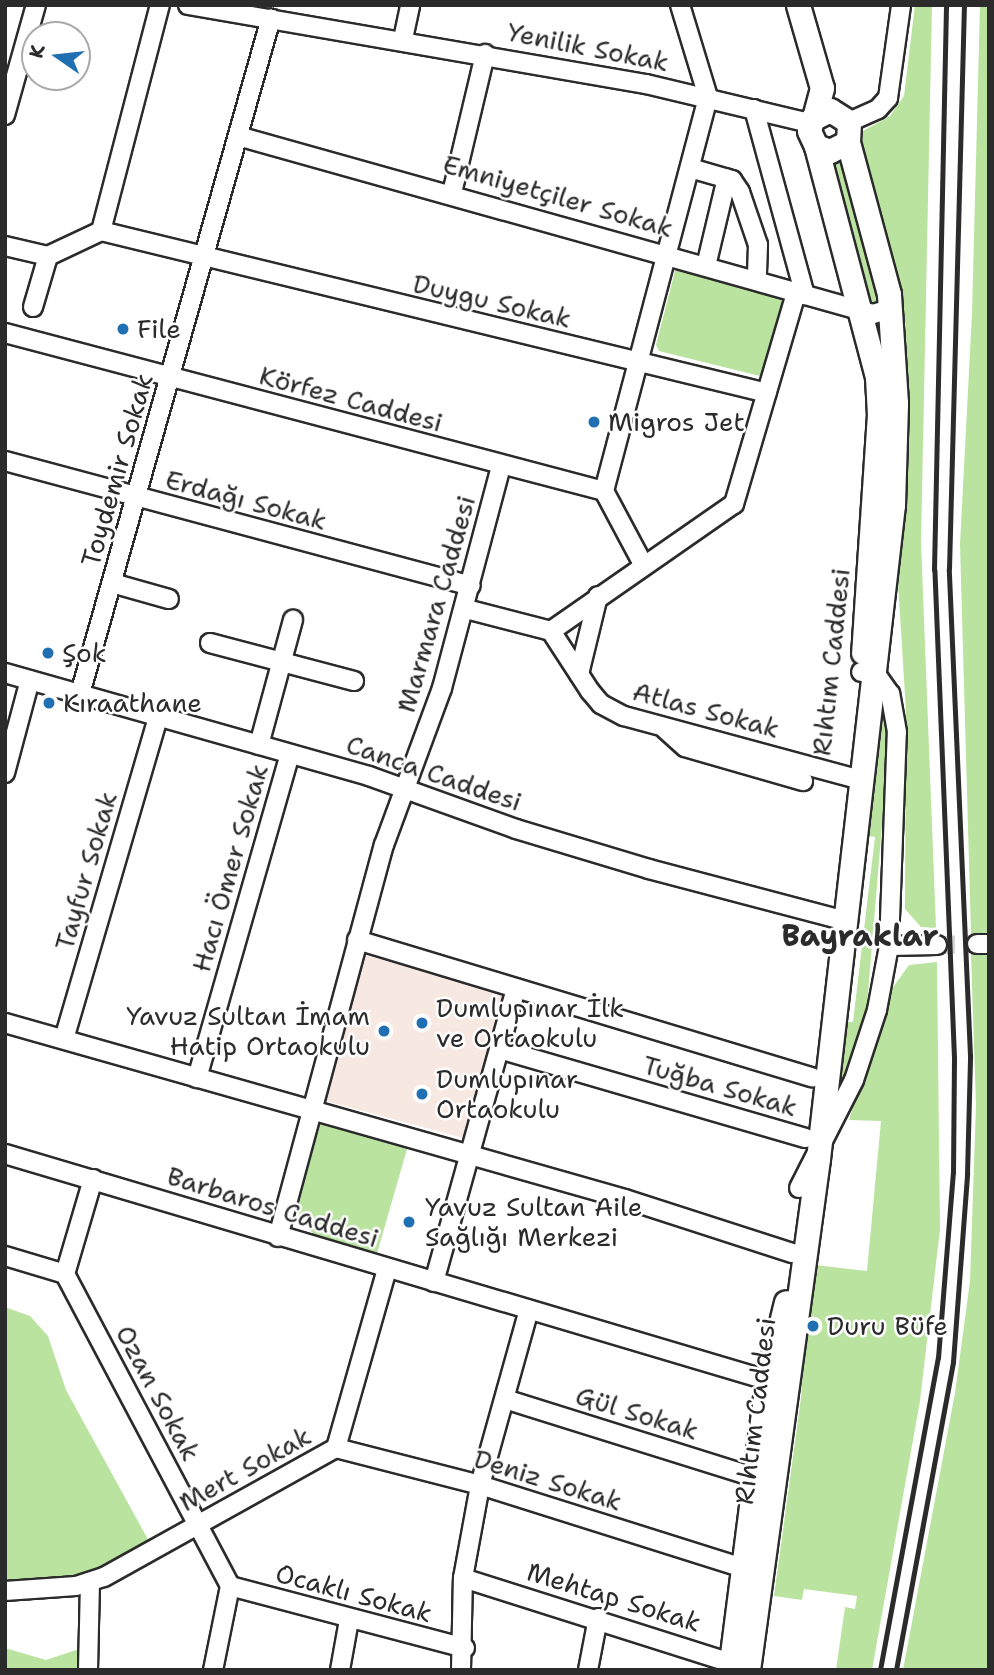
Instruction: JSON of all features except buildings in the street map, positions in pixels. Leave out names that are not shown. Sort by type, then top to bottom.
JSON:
[{"type":"main road","points":[[798,5],[823,96],[813,119],[845,125],[830,151],[816,146]]},
{"type":"main road","name":"Rıhtım Caddesi","points":[[739,1667],[818,1159],[839,920],[895,451],[891,309],[882,261],[845,125],[807,5]]},
{"type":"main road","name":"Rıhtım Caddesi","points":[[813,119],[816,146],[862,310],[877,377],[879,414],[868,673]]},
{"type":"main road","name":"Rıhtım Caddesi","points":[[739,1667],[743,1568],[754,1477],[767,1380],[792,1253],[813,1078],[839,920]]},
{"type":"street","points":[[5,115],[36,5]]},
{"type":"street","points":[[5,246],[48,256],[101,231],[160,5]]},
{"type":"street","name":"Yenilik Sokak","points":[[188,5],[403,39],[813,119]]},
{"type":"street","points":[[403,39],[410,5]]},
{"type":"street","points":[[643,564],[604,491],[708,97],[680,5]]},
{"type":"street","points":[[845,125],[878,109],[888,98],[901,5]]},
{"type":"street","name":"Toydemir Sokak","points":[[79,694],[171,378],[271,18]]},
{"type":"street","points":[[452,193],[485,54]]},
{"type":"street","points":[[466,609],[551,631],[643,564],[734,504],[800,294],[754,109]]},
{"type":"street","name":"Emniyetçiler Sokak","points":[[238,136],[452,193],[800,294],[881,314],[891,309]]},
{"type":"street","points":[[690,168],[727,178],[740,192],[758,245],[757,281]]},
{"type":"street","points":[[706,266],[727,178]]},
{"type":"street","name":"Duygu Sokak","points":[[101,231],[767,393]]},
{"type":"street","points":[[33,307],[48,256]]},
{"type":"street","name":"Körfez Caddesi","points":[[7,339],[171,378],[501,467],[604,491]]},
{"type":"street","name":"Erdağı Sokak","points":[[6,466],[471,586]]},
{"type":"street","name":"Marmara Caddesi","points":[[278,1237],[357,940],[402,788],[430,723],[466,609],[501,467]]},
{"type":"street","points":[[111,583],[169,599]]},
{"type":"street","points":[[579,674],[598,596]]},
{"type":"street","points":[[260,745],[293,620]]},
{"type":"street","name":"Atlas Sokak","points":[[551,631],[579,674],[610,710],[663,727],[855,778]]},
{"type":"street","points":[[210,643],[354,681]]},
{"type":"street","name":"Canca Caddesi","points":[[5,673],[402,788],[595,853],[839,920]]},
{"type":"street","name":"Rıhtım Caddesi","points":[[799,1188],[818,1159],[866,1044],[889,946],[897,732],[890,694],[868,673]]},
{"type":"street","points":[[5,773],[30,680]]},
{"type":"street","name":"Tayfur Sokak","points":[[64,1039],[158,717]]},
{"type":"street","points":[[663,727],[685,747],[803,781]]},
{"type":"street","name":"Hacı Ömer Sokak","points":[[197,1078],[290,754]]},
{"type":"street","points":[[357,940],[813,1078]]},
{"type":"street","points":[[889,946],[937,945]]},
{"type":"street","points":[[434,1282],[516,988]]},
{"type":"street","points":[[5,1023],[470,1154],[792,1253]]},
{"type":"street","name":"Tuğba Sokak","points":[[499,1049],[805,1138]]},
{"type":"street","name":"Barbaros Caddesi","points":[[5,1154],[767,1380]]},
{"type":"street","points":[[5,1256],[65,1274],[93,1179]]},
{"type":"street","name":"Mert Sokak","points":[[5,1591],[90,1583],[336,1448],[387,1269]]},
{"type":"street","name":"Ozan Sokak","points":[[65,1274],[230,1586]]},
{"type":"street","points":[[461,1670],[465,1648],[463,1578],[480,1485],[529,1310]]},
{"type":"street","name":"Gül Sokak","points":[[505,1399],[754,1477]]},
{"type":"street","name":"Deniz Sokak","points":[[336,1448],[480,1485],[743,1568]]},
{"type":"street","name":"Mehtap Sokak","points":[[463,1578],[598,1618],[739,1667]]},
{"type":"street","points":[[89,1670],[90,1583]]},
{"type":"street","points":[[214,1670],[230,1586]]},
{"type":"street","name":"Ocaklı Sokak","points":[[230,1586],[349,1620],[465,1648]]},
{"type":"street","points":[[588,1670],[598,1618]]},
{"type":"street","points":[[340,1670],[349,1620]]},
{"type":"shaded area","name":"Dumlupınar İlk ve Ortaokulu","points":[[364,955],[507,993],[468,1139],[325,1101]]},
{"type":"green space","points":[[915,5],[932,5],[921,542],[936,928],[921,927],[905,909],[906,711],[898,583],[908,455],[906,327],[894,262],[860,143],[863,131],[890,116],[904,96]]},
{"type":"green space","points":[[980,5],[989,5],[989,933],[971,934],[960,544],[972,313]]},
{"type":"green space","points":[[845,158],[883,307],[872,305],[830,160]]},
{"type":"green space","points":[[682,269],[777,295],[782,302],[760,376],[659,351],[656,345],[675,271]]},
{"type":"green space","points":[[885,703],[889,741],[867,1005],[861,1037],[830,1117],[843,1022],[853,1022],[875,837],[868,836]]},
{"type":"green space","points":[[989,953],[989,1670],[903,1670],[955,1393],[970,1281],[976,1106],[971,954]]},
{"type":"green space","points":[[937,962],[940,1229],[920,1401],[872,1670],[836,1670],[845,1607],[855,1609],[857,1596],[804,1589],[802,1600],[774,1596],[801,1398],[807,1314],[815,1265],[867,1271],[881,1121],[849,1120],[891,990],[909,965]]},
{"type":"green space","points":[[320,1124],[407,1149],[376,1257],[319,1240],[299,1218],[298,1206]]},
{"type":"green space","points":[[5,1307],[30,1316],[48,1336],[66,1390],[151,1545],[87,1576],[5,1582]]},
{"type":"green space","points":[[5,1648],[46,1660],[76,1650],[83,1652],[81,1670],[5,1670]]},
{"type":"tunnel","points":[[937,945],[977,944]]},
{"type":"railway","points":[[880,1670],[938,1358],[953,1173],[954,1058],[934,570],[946,5]]},
{"type":"railway","points":[[896,1670],[953,1362],[967,1174],[970,1056],[949,569],[964,5]]},
{"type":"place","name":"File","points":[[123,329]]},
{"type":"place","name":"Migros Jet","points":[[594,422]]},
{"type":"place","name":"Şok","points":[[48,653]]},
{"type":"place","name":"Kıraathane","points":[[49,703]]},
{"type":"place","name":"Dumlupınar İlk ve Ortaokulu","points":[[422,1023]]},
{"type":"place","name":"Yavuz Sultan İmam Hatip Ortaokulu","points":[[384,1031]]},
{"type":"place","name":"Dumlupınar Ortaokulu","points":[[422,1094]]},
{"type":"place","name":"Yavuz Sultan Aile Sağlığı Merkezi","points":[[409,1222]]},
{"type":"place","name":"Duru Büfe","points":[[813,1326]]},
{"type":"district","name":"Bayraklar","points":[[860,936]]}]
